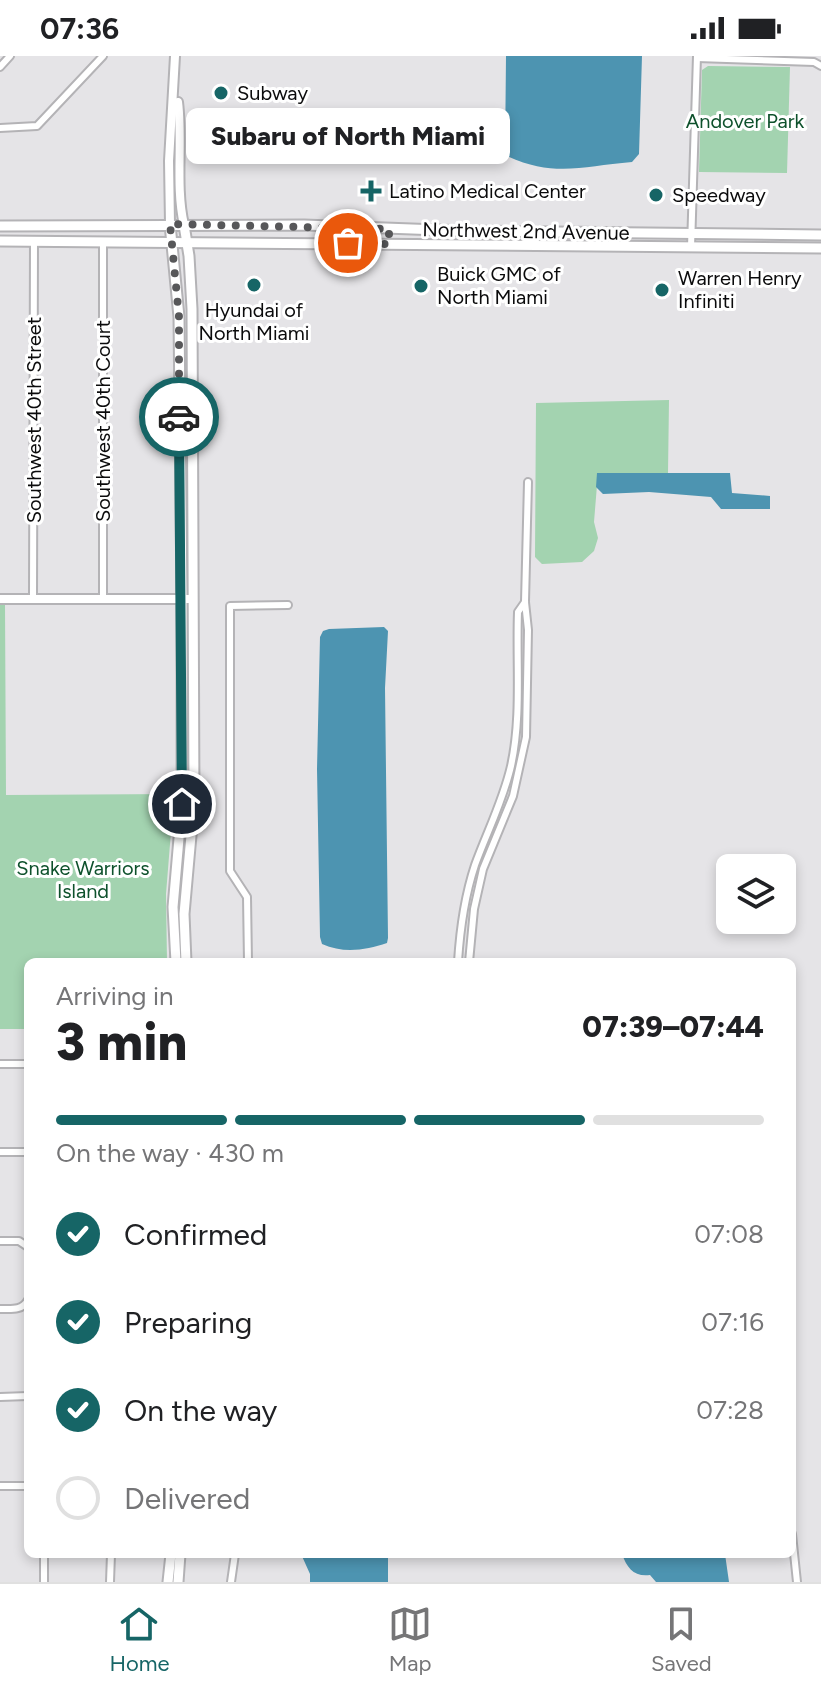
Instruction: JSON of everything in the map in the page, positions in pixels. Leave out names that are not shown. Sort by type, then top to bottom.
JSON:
[{"type":"main road","name":"Northwest 2nd Avenue","points":[[0,226],[170,224],[821,235]]},
{"type":"main road","points":[[170,224],[179,317],[194,802],[184,914],[186,958]]},
{"type":"main road","points":[[176,958],[173,907],[182,804],[193,392],[192,297],[184,225]]},
{"type":"main road","name":"Northwest 2nd Avenue","points":[[0,241],[821,248]]},
{"type":"main road","points":[[179,392],[193,392]]},
{"type":"main road","points":[[168,1582],[171,1558]]},
{"type":"main road","points":[[178,1582],[180,1558]]},
{"type":"street","points":[[0,67],[10,56]]},
{"type":"street","points":[[0,128],[37,126],[103,56]]},
{"type":"street","points":[[175,56],[181,126],[180,208],[184,225]]},
{"type":"street","points":[[691,247],[697,57],[814,62],[821,66]]},
{"type":"street","points":[[170,224],[169,161],[176,77]]},
{"type":"street","points":[[389,229],[389,244]]},
{"type":"street","name":"Southwest 40th Street","points":[[33,599],[34,241]]},
{"type":"street","name":"Southwest 40th Court","points":[[103,242],[103,600]]},
{"type":"street","points":[[469,958],[474,909],[483,869],[513,796],[526,737],[528,482]]},
{"type":"street","points":[[0,599],[187,600]]},
{"type":"street","points":[[458,958],[461,927],[475,867],[504,794],[512,764],[516,733],[518,612],[525,602]]},
{"type":"street","points":[[248,958],[247,897],[230,871],[230,606],[288,605]]},
{"type":"street","points":[[0,1064],[24,1064]]},
{"type":"street","points":[[0,1152],[24,1152]]},
{"type":"street","points":[[0,1241],[24,1245]]},
{"type":"street","points":[[0,1309],[18,1309],[24,1305]]},
{"type":"street","points":[[0,1397],[24,1396]]},
{"type":"street","points":[[0,1486],[24,1486]]},
{"type":"street","points":[[44,1558],[44,1582]]},
{"type":"street","points":[[110,1582],[111,1558]]},
{"type":"street","points":[[231,1582],[234,1558]]},
{"type":"street","points":[[794,1558],[797,1582]]},
{"type":"green space","name":"Andover Park","points":[[708,66],[790,67],[787,173],[699,172],[702,70]]},
{"type":"green space","points":[[669,400],[668,473],[598,473],[594,522],[598,538],[594,551],[582,562],[542,564],[535,557],[536,403]]},
{"type":"green space","name":"Snake Warriors Island","points":[[0,605],[5,605],[6,795],[174,794],[166,894],[167,958],[24,958],[24,1029],[0,1029]]},
{"type":"water","points":[[506,56],[642,56],[639,154],[632,162],[568,169],[538,166],[505,155]]},
{"type":"water","points":[[597,473],[730,473],[732,493],[770,496],[770,509],[721,509],[711,497],[649,492],[603,494],[596,487]]},
{"type":"water","points":[[384,627],[388,631],[385,688],[388,938],[387,943],[371,948],[338,949],[322,944],[320,937],[317,769],[320,637],[323,631],[329,629]]},
{"type":"water","points":[[303,1558],[388,1558],[388,1582],[310,1582]]},
{"type":"water","points":[[624,1558],[726,1558],[729,1582],[656,1582],[650,1575],[640,1575],[632,1570]]},
{"type":"way so far","points":[[179,417],[179,317],[170,224],[389,229],[389,244],[348,243]]},
{"type":"place","name":"Subway","points":[[221,93]]},
{"type":"place","name":"Latino Medical Center","points":[[371,191]]},
{"type":"place","name":"Speedway","points":[[656,195]]},
{"type":"place","name":"Subaru of North Miami","points":[[348,243]]},
{"type":"place","name":"Hyundai of North Miami","points":[[254,285]]},
{"type":"place","name":"Buick GMC of North Miami","points":[[421,286]]},
{"type":"place","name":"Warren Henry Infiniti","points":[[662,290]]},
{"type":"route","points":[[179,417],[182,804]]}]
